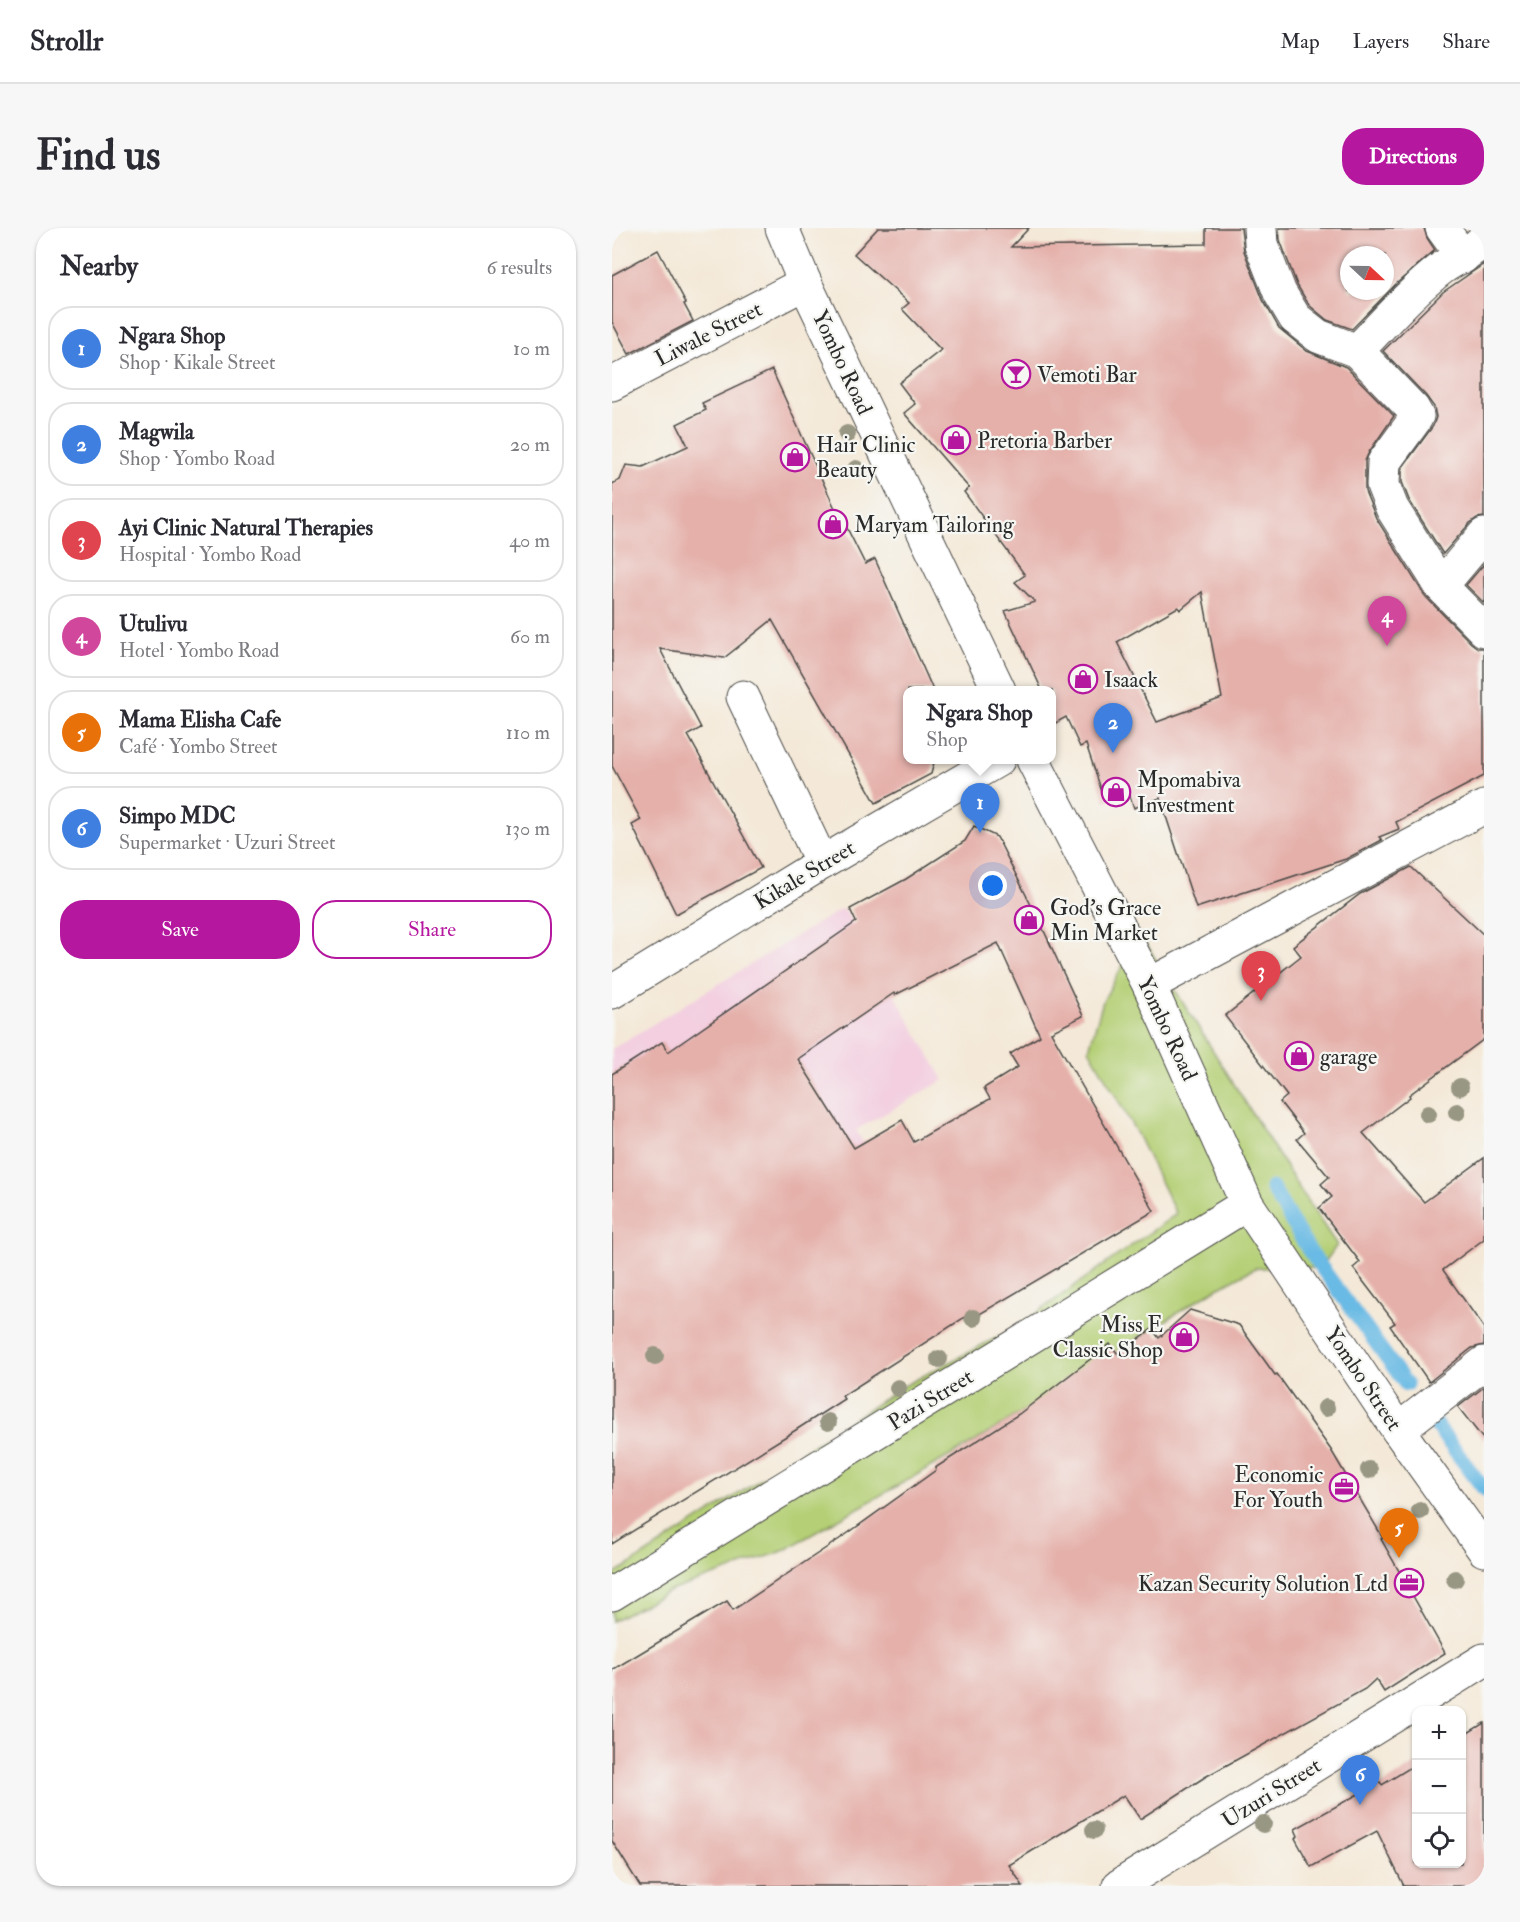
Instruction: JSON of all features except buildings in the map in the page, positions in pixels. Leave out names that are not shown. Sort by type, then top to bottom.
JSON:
[{"type":"street","name":"Yombo Road","points":[[782,228],[805,283],[997,686]]},
{"type":"street","points":[[1260,228],[1261,244],[1280,292],[1294,318],[1318,336],[1357,351],[1413,409],[1416,416],[1384,462],[1383,485],[1392,508],[1441,586],[1484,630]]},
{"type":"street","points":[[1357,351],[1435,275],[1474,248],[1443,228]]},
{"type":"street","name":"Liwale Street","points":[[612,384],[805,283]]},
{"type":"street","points":[[1441,586],[1484,535]]},
{"type":"street","points":[[743,698],[822,864]]},
{"type":"street","name":"Kikale Street","points":[[612,992],[990,764]]},
{"type":"street","name":"Yombo Road","points":[[1036,764],[1149,985],[1247,1204]]},
{"type":"street","points":[[1149,985],[1484,807]]},
{"type":"street","name":"Yombo Street","points":[[1247,1204],[1398,1430],[1484,1551]]},
{"type":"street","name":"Pazi Street","points":[[612,1594],[1247,1204]]},
{"type":"street","points":[[1398,1430],[1484,1363]]},
{"type":"street","name":"Uzuri Street","points":[[1119,1886],[1484,1660]]},
{"type":"shaded area","points":[[841,909],[845,910],[944,1080],[856,1130],[887,1185],[612,1195],[612,1049]]},
{"type":"green space","points":[[1140,934],[1337,1245],[1321,1268],[1255,1268],[1209,1293],[976,1441],[783,1551],[670,1591],[612,1621],[612,1576],[904,1386],[1015,1328],[1176,1214],[1137,1134],[1089,1049],[1103,1001]]},
{"type":"waterway","points":[[1272,1188],[1308,1249],[1406,1384]]},
{"type":"waterway","points":[[1429,1416],[1484,1489]]},
{"type":"place","name":"Vemoti Bar","points":[[1016,374]]},
{"type":"place","name":"Pretoria Barber","points":[[956,440]]},
{"type":"place","name":"Hair Clinic Beauty","points":[[795,457]]},
{"type":"place","name":"Maryam Tailoring","points":[[833,524]]},
{"type":"place","name":"Utulivu","points":[[1387,646]]},
{"type":"place","name":"Isaack","points":[[1083,679]]},
{"type":"place","name":"Magwila","points":[[1113,753]]},
{"type":"place","name":"Mpomabiva Investment","points":[[1116,792]]},
{"type":"place","name":"Ngara Shop","points":[[980,833]]},
{"type":"place","name":"God's Grace Min Market","points":[[1029,920]]},
{"type":"place","name":"Ayi Clinic Natural Therapies","points":[[1261,1001]]},
{"type":"place","name":"garage","points":[[1299,1056]]},
{"type":"place","name":"Miss E Classic Shop","points":[[1184,1337]]},
{"type":"place","name":"Economic For Youth","points":[[1344,1487]]},
{"type":"place","name":"Mama Elisha Cafe","points":[[1399,1558]]},
{"type":"place","name":"Kazan Security Solution Ltd","points":[[1409,1583]]},
{"type":"place","name":"Simpo MDC","points":[[1360,1805]]}]
